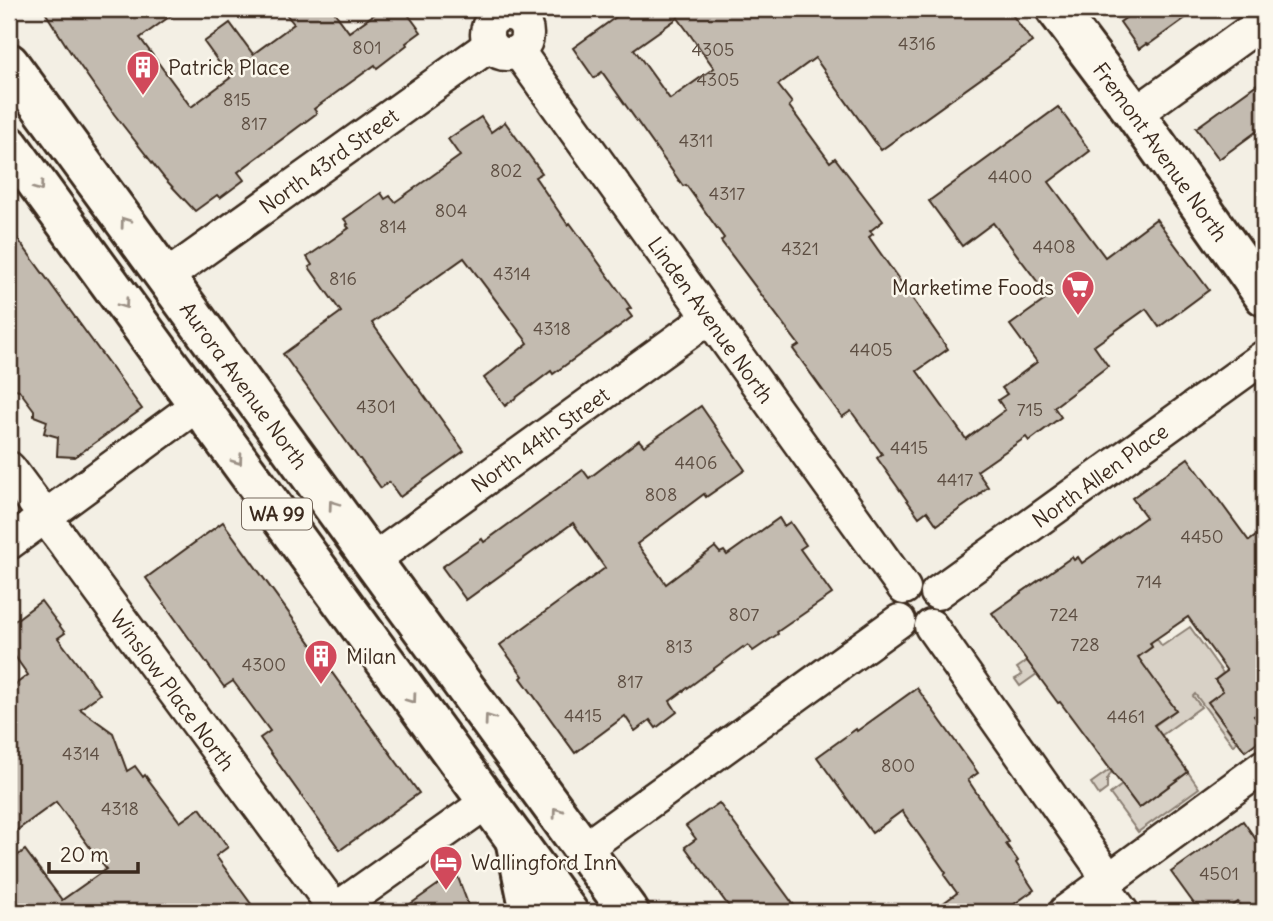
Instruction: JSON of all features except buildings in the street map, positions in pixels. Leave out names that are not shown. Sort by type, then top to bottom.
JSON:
[{"type":"main road","name":"Fremont Avenue North","points":[[1056,9],[1135,114],[1264,296]]},
{"type":"main road","name":"Aurora Avenue North","points":[[9,64],[629,912]]},
{"type":"main road","name":"WA 99","points":[[9,145],[568,912]]},
{"type":"main road","points":[[515,839],[530,912]]},
{"type":"street","points":[[1135,114],[1264,21]]},
{"type":"street","name":"North 43rd Street","points":[[166,277],[510,26]]},
{"type":"street","name":"Linden Avenue North","points":[[510,26],[708,318],[904,588]]},
{"type":"street","name":"North 44th Street","points":[[373,560],[708,318]]},
{"type":"street","name":"North Allen Place","points":[[937,593],[1264,357]]},
{"type":"street","points":[[9,543],[197,405]]},
{"type":"street","name":"Winslow Place North","points":[[9,468],[335,912]]},
{"type":"street","points":[[921,584],[937,593],[940,611],[936,622],[926,629],[914,630],[899,621],[895,603],[904,588],[921,584]]},
{"type":"street","points":[[584,849],[899,621]]},
{"type":"street","points":[[931,625],[1098,864],[1111,897],[1122,912]]},
{"type":"street","points":[[1065,912],[1264,766]]},
{"type":"street","points":[[335,912],[487,802]]},
{"type":"shaded area","points":[[1049,603],[1108,685],[1122,675],[1120,671],[1152,647],[1133,621],[1140,616],[1162,646],[1190,627],[1223,673],[1215,680],[1223,691],[1208,702],[1237,742],[1233,745],[1195,694],[1193,696],[1201,707],[1112,771],[1107,780],[1107,789],[1099,795],[1091,783],[1140,748],[1135,740],[1176,710],[1142,664],[1071,716],[1068,711],[1098,690],[1097,687],[1101,684],[1084,661],[1068,673],[1055,661],[1020,686],[1015,679],[1022,675],[1017,668],[1027,661],[1032,667],[1062,645],[1038,611]]},
{"type":"shaded area","points":[[1188,772],[1199,788],[1138,832],[1110,794],[1122,785],[1139,808]]},
{"type":"place","name":"Patrick Place","points":[[143,97]]},
{"type":"place","name":"Marketime Foods","points":[[1078,317]]},
{"type":"place","name":"Milan","points":[[321,686]]},
{"type":"place","name":"Wallingford Inn","points":[[446,892]]}]
